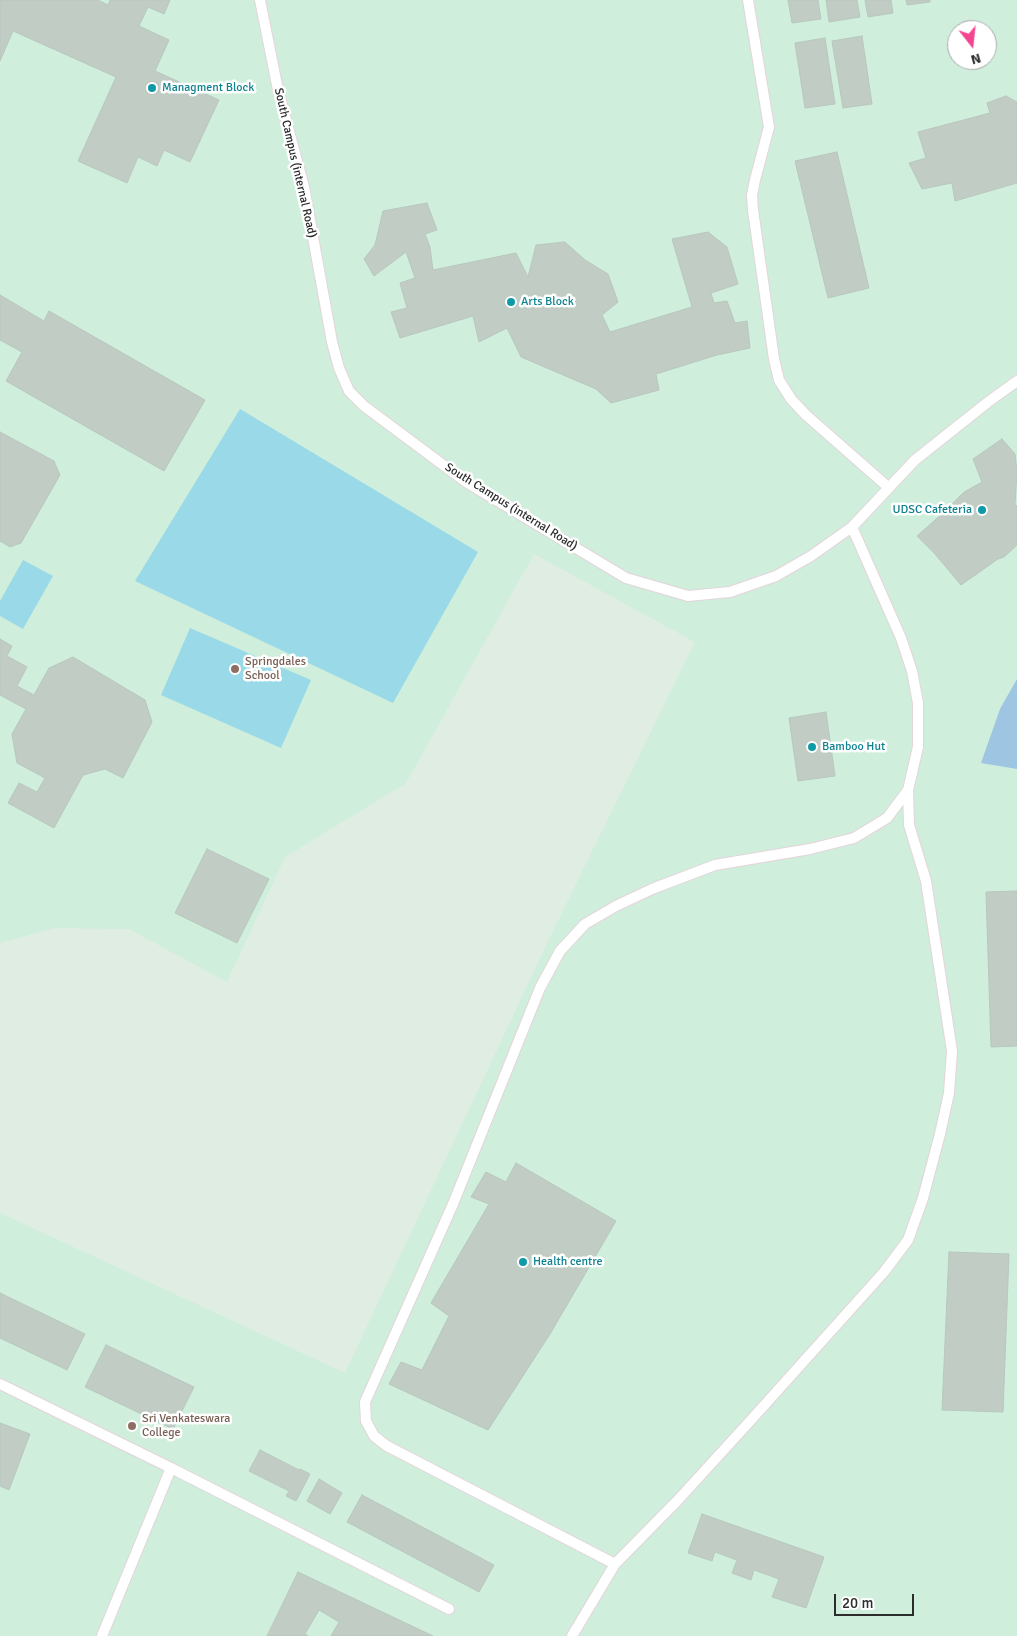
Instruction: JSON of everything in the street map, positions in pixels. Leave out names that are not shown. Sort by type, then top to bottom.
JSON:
[{"type":"lane","name":"South Campus (internal Road)","points":[[260,0],[278,90],[306,197],[332,342],[339,368],[349,391],[364,406],[466,482],[626,578],[688,596],[730,592],[776,576],[811,556],[852,527],[915,460],[1017,380]]},
{"type":"lane","points":[[748,0],[769,127],[752,194],[753,210],[774,359],[780,380],[791,399],[806,415],[888,488]]},
{"type":"lane","points":[[572,1636],[615,1564],[752,1420],[884,1272],[908,1240],[923,1198],[940,1134],[949,1093],[952,1050],[926,881],[909,825],[908,790],[918,747],[918,703],[912,671],[901,638],[852,527]]},
{"type":"lane","points":[[615,1564],[388,1446],[374,1436],[366,1421],[365,1402],[453,1204],[540,988],[560,951],[585,924],[616,906],[652,889],[715,865],[810,849],[854,838],[887,818],[908,790]]},
{"type":"lane","points":[[0,1384],[171,1468],[449,1609]]},
{"type":"lane","points":[[102,1636],[171,1468]]},
{"type":"shaded area","points":[[0,0],[1017,0],[1017,1636],[0,1636],[0,1213],[345,1373],[551,935],[695,642],[534,554],[406,783],[285,857],[227,982],[129,929],[54,928],[0,943]]},
{"type":"shaded area","points":[[240,409],[478,552],[393,703],[135,581]]},
{"type":"shaded area","points":[[23,560],[53,576],[23,629],[0,616],[0,601]]},
{"type":"shaded area","points":[[190,628],[311,680],[281,748],[161,695]]},
{"type":"shaded area","points":[[1017,679],[1017,769],[981,763],[1000,709]]},
{"type":"building","name":"Managment Block","points":[[0,0],[98,0],[108,5],[110,0],[170,0],[164,14],[148,7],[139,26],[169,40],[155,71],[219,100],[190,162],[164,150],[157,166],[138,157],[127,183],[78,161],[116,77],[13,31],[0,61]]},
{"type":"building","points":[[788,0],[818,0],[821,19],[792,23]]},
{"type":"building","points":[[826,0],[857,0],[860,17],[829,22]]},
{"type":"building","points":[[865,0],[891,0],[893,13],[868,17]]},
{"type":"building","points":[[906,0],[930,0],[930,2],[907,5]]},
{"type":"building","points":[[862,36],[872,104],[843,108],[832,41]]},
{"type":"building","points":[[825,38],[835,104],[805,108],[795,43]]},
{"type":"building","points":[[1006,96],[1017,102],[1017,183],[955,201],[952,183],[922,189],[909,163],[926,158],[918,132],[990,113],[987,103]]},
{"type":"building","points":[[837,152],[869,288],[828,298],[795,161]]},
{"type":"building","name":"Arts Block","points":[[427,203],[437,230],[425,234],[430,247],[433,270],[516,253],[528,277],[536,245],[565,242],[585,260],[608,274],[618,302],[602,315],[610,332],[692,307],[672,239],[708,232],[727,247],[738,284],[711,293],[714,303],[727,301],[735,323],[747,321],[750,348],[717,355],[656,374],[659,390],[611,403],[596,389],[521,357],[507,328],[479,342],[473,316],[400,338],[391,312],[407,308],[400,283],[415,278],[406,252],[374,276],[364,259],[375,245],[383,211]]},
{"type":"building","points":[[0,295],[44,321],[49,311],[205,400],[164,471],[6,381],[22,352],[0,340]]},
{"type":"building","points":[[0,432],[54,461],[60,475],[21,543],[10,547],[0,541]]},
{"type":"building","name":"UDSC Cafeteria","points":[[1002,439],[1015,454],[1017,472],[1015,504],[1017,506],[1017,545],[1004,557],[998,559],[961,585],[917,536],[964,492],[982,482],[973,459]]},
{"type":"building","points":[[0,639],[12,646],[7,656],[27,667],[17,686],[34,695],[49,668],[73,657],[145,700],[152,722],[123,778],[105,769],[83,775],[54,828],[8,803],[19,783],[37,792],[45,778],[17,763],[12,734],[26,709],[0,695]]},
{"type":"building","name":"Bamboo Hut","points":[[826,712],[835,776],[798,781],[789,718]]},
{"type":"building","points":[[207,849],[269,879],[237,943],[175,913]]},
{"type":"building","points":[[1017,891],[1017,1046],[991,1047],[986,892]]},
{"type":"building","name":"Health centre","points":[[516,1163],[616,1221],[550,1334],[488,1430],[389,1384],[401,1362],[422,1370],[449,1316],[431,1303],[489,1204],[471,1197],[486,1172],[506,1182]]},
{"type":"building","points":[[949,1252],[1009,1254],[1003,1412],[942,1410]]},
{"type":"building","points":[[0,1293],[85,1334],[67,1370],[0,1338]]},
{"type":"building","points":[[106,1345],[194,1387],[173,1429],[85,1387]]},
{"type":"building","points":[[0,1423],[30,1434],[9,1490],[0,1486]]},
{"type":"building","points":[[260,1450],[310,1474],[296,1501],[286,1496],[289,1491],[249,1471]]},
{"type":"building","points":[[319,1479],[342,1493],[330,1514],[307,1501]]},
{"type":"building","points":[[362,1495],[494,1565],[479,1592],[347,1522]]},
{"type":"building","points":[[702,1514],[824,1557],[806,1608],[772,1597],[779,1579],[754,1570],[751,1580],[732,1573],[737,1560],[715,1552],[712,1561],[688,1553]]},
{"type":"building","points":[[298,1572],[433,1636],[331,1636],[339,1622],[319,1610],[305,1634],[308,1636],[267,1636]]},
{"type":"place","name":"Managment Block","points":[[152,88]]},
{"type":"place","name":"Arts Block","points":[[511,302]]},
{"type":"place","name":"UDSC Cafeteria","points":[[982,510]]},
{"type":"place","name":"Springdales School","points":[[235,669]]},
{"type":"place","name":"Bamboo Hut","points":[[812,747]]},
{"type":"place","name":"Health centre","points":[[523,1262]]},
{"type":"place","name":"Sri Venkateswara College","points":[[132,1426]]}]
